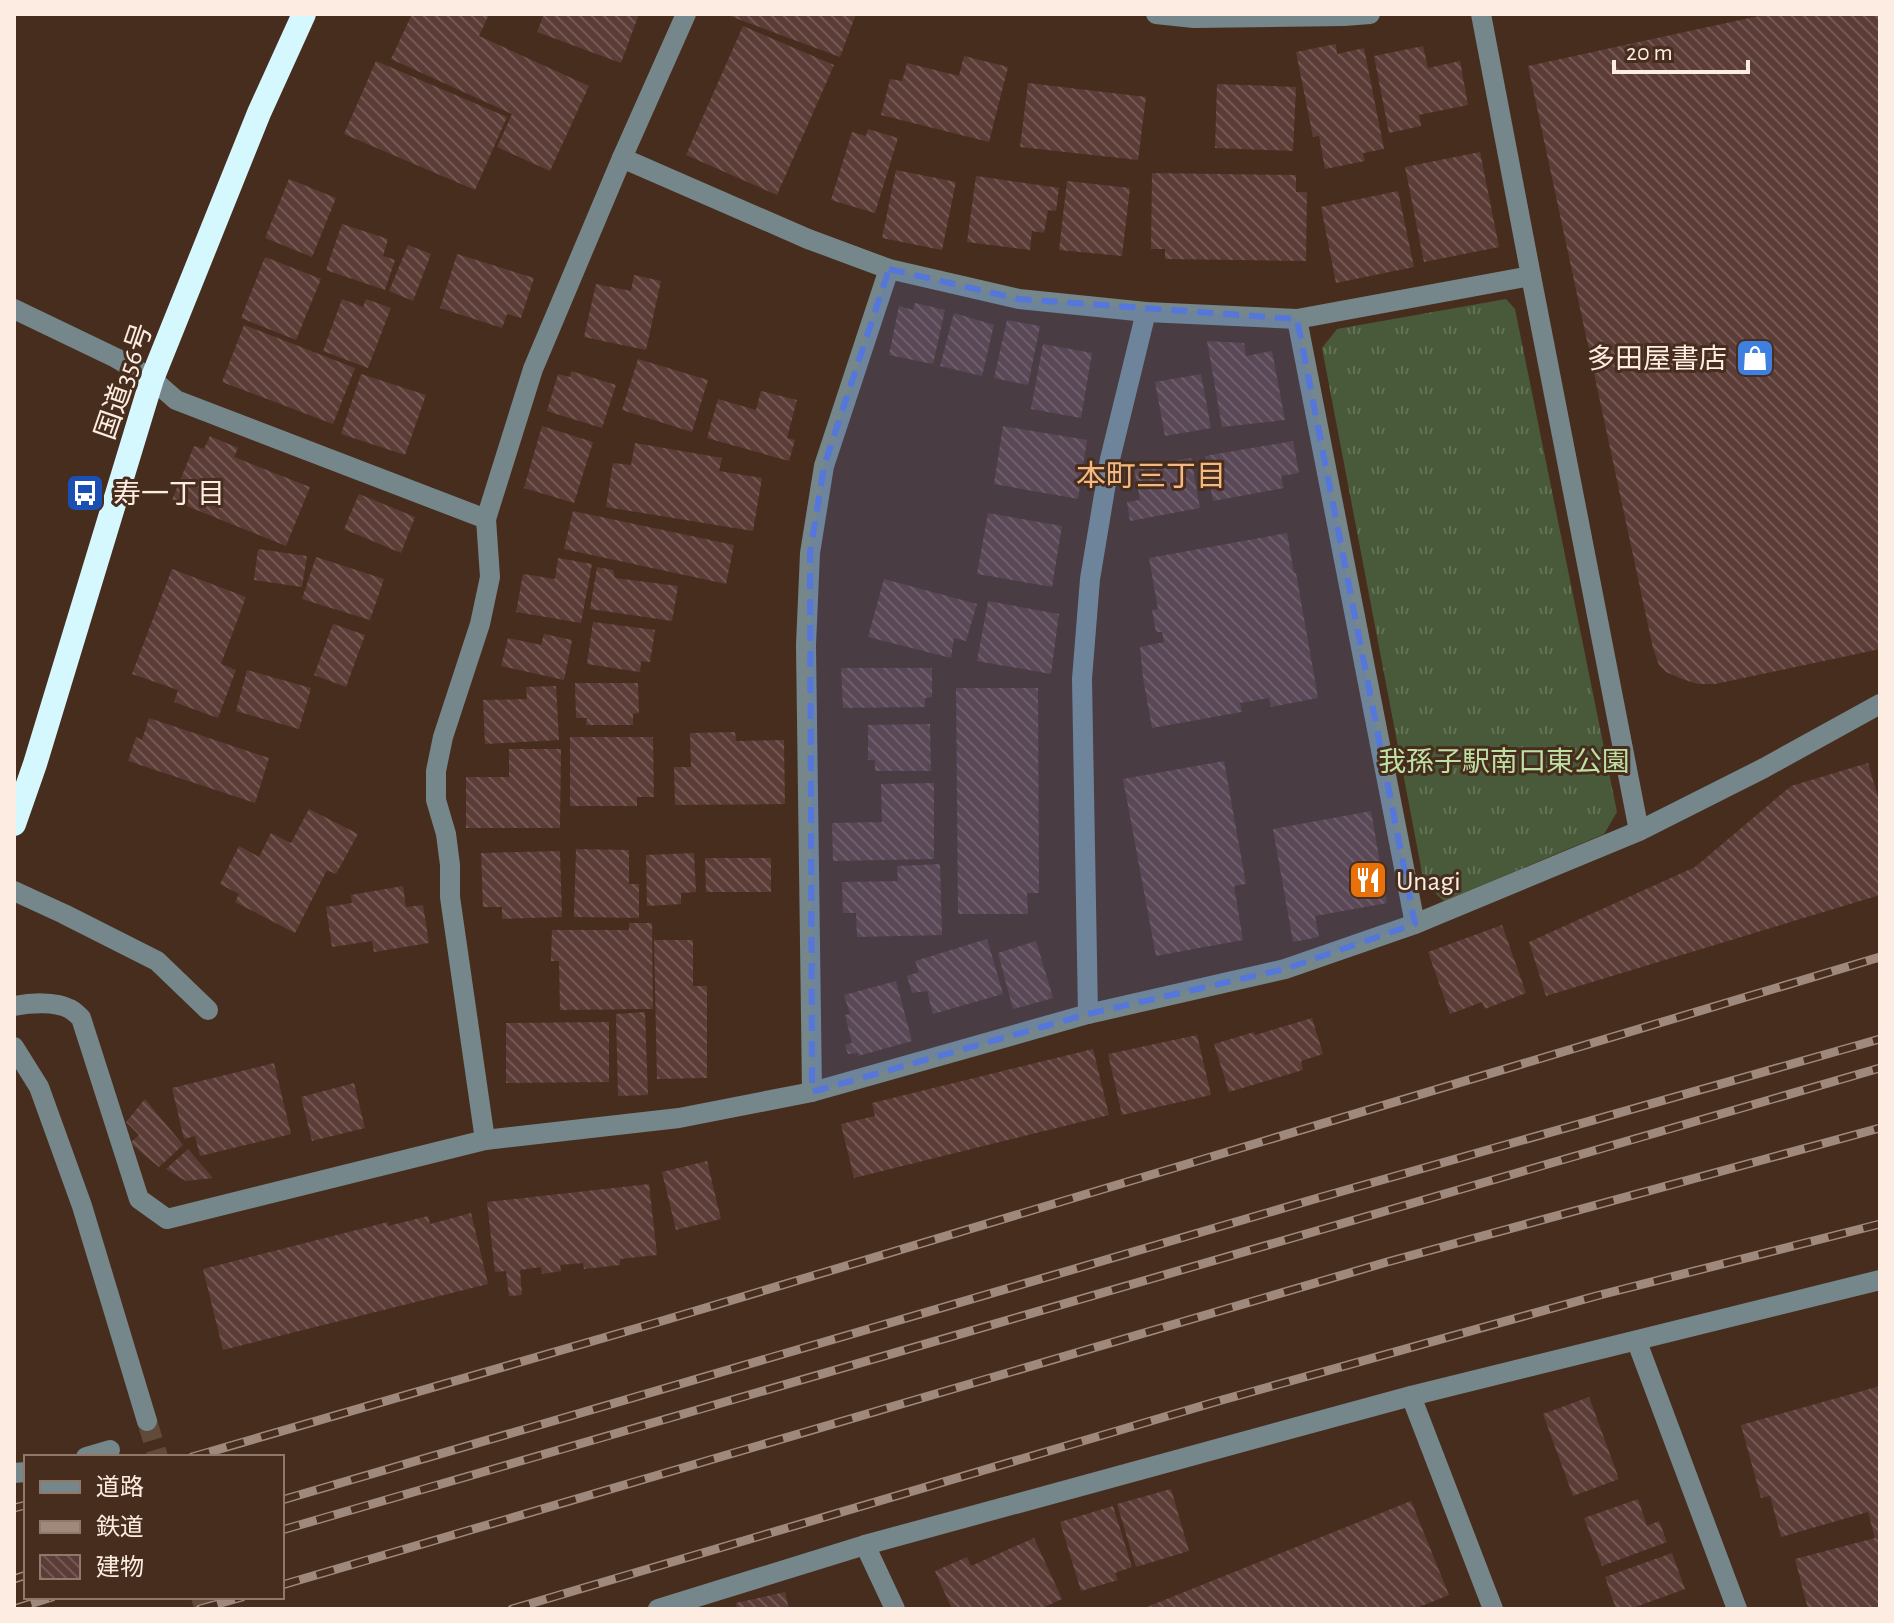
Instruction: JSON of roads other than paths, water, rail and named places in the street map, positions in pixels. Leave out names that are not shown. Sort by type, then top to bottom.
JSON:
[{"type":"highway","name":"国道356号","points":[[14,824],[152,379],[259,113],[304,14]]},
{"type":"street","points":[[485,1140],[450,897],[448,850],[436,800],[436,771],[443,737],[480,624],[490,577],[486,519],[533,369],[686,14]]},
{"type":"street","points":[[1156,14],[1209,18],[1370,14]]},
{"type":"street","points":[[1481,14],[1639,831]]},
{"type":"street","points":[[622,158],[808,239],[889,269],[1019,299],[1146,312],[1297,319],[1531,276]]},
{"type":"street","points":[[812,1092],[806,645],[810,553],[824,466],[889,269]]},
{"type":"street","points":[[14,309],[116,358],[152,379],[176,400],[486,519]]},
{"type":"street","points":[[1088,1014],[1082,679],[1089,593],[1110,459],[1146,312]]},
{"type":"street","points":[[1297,319],[1415,924]]},
{"type":"street","points":[[14,1006],[27,1004],[69,1008],[81,1018],[139,1199],[167,1219],[485,1140],[679,1118],[812,1092],[1088,1014],[1285,969],[1415,924],[1639,831],[1764,768],[1880,704]]},
{"type":"street","points":[[14,891],[157,961],[208,1010]]},
{"type":"street","points":[[14,1047],[39,1087],[82,1206],[147,1421]]},
{"type":"street","points":[[658,1609],[865,1545],[1411,1396],[1880,1280]]},
{"type":"street","points":[[1637,1342],[1737,1609]]},
{"type":"street","points":[[1411,1396],[1493,1609]]},
{"type":"street","points":[[93,1455],[110,1450]]},
{"type":"street","points":[[865,1545],[895,1609]]},
{"type":"tunnel","points":[[147,1421],[157,1455]]},
{"type":"tunnel","points":[[202,1599],[205,1609]]},
{"type":"railway","points":[[199,1455],[655,1323],[1880,957]]},
{"type":"railway","points":[[284,1499],[1318,1198],[1880,1039]]},
{"type":"railway","points":[[284,1529],[1880,1068]]},
{"type":"railway","points":[[284,1584],[1387,1262],[1880,1128]]},
{"type":"railway","points":[[512,1609],[1222,1400],[1596,1296],[1880,1224]]},
{"type":"railway","points":[[14,1508],[24,1506]]},
{"type":"railway","points":[[14,1579],[24,1576]]},
{"type":"railway","points":[[14,1609],[46,1599]]},
{"type":"railway","points":[[200,1609],[235,1599]]},
{"type":"place","name":"多田屋書店","points":[[1755,358]]},
{"type":"place","name":"寿一丁目","points":[[85,493]]},
{"type":"place","name":"Unagi","points":[[1368,880]]},
{"type":"district","name":"本町三丁目","points":[[1151,476]]},
{"type":"park label","name":"我孫子駅南口東公園","points":[[1504,761]]}]
